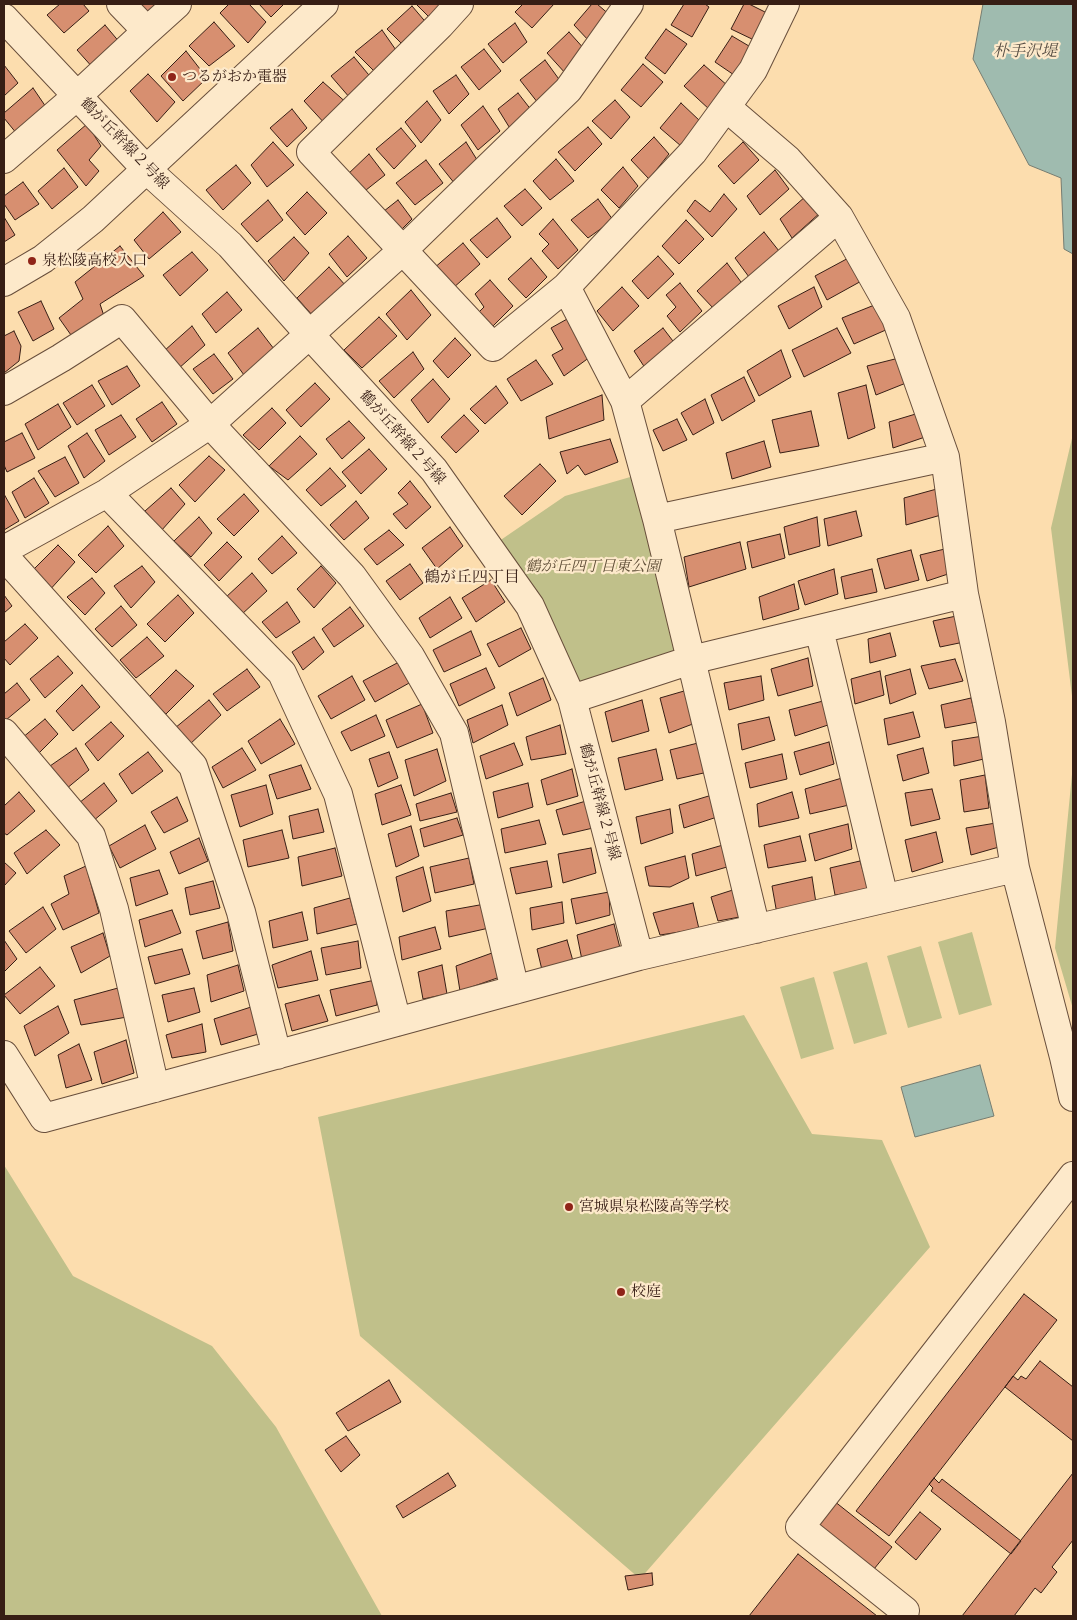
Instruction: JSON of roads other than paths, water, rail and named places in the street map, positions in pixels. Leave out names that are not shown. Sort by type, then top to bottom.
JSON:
[{"type":"street","points":[[121,4],[147,31]]},
{"type":"street","points":[[4,159],[77,96],[177,4]]},
{"type":"street","points":[[4,282],[43,259],[93,219],[324,4]]},
{"type":"street","points":[[459,4],[311,152],[493,347],[566,287],[693,152],[753,70],[785,4]]},
{"type":"street","points":[[4,550],[107,493],[210,424],[403,250],[568,90],[629,4]]},
{"type":"street","name":"鶴が丘幹線２号線","points":[[4,18],[146,169],[230,245],[434,470],[530,606],[572,699],[639,956]]},
{"type":"street","points":[[726,107],[788,160],[839,217],[896,318],[945,457],[964,594],[991,722],[1015,868],[1073,1097]]},
{"type":"street","points":[[625,401],[839,217]]},
{"type":"street","points":[[566,287],[625,401],[657,519],[756,929]]},
{"type":"street","points":[[4,391],[61,358],[122,319],[210,424],[352,576],[410,656],[454,733],[515,990]]},
{"type":"street","points":[[657,519],[945,457]]},
{"type":"street","points":[[107,493],[282,673],[338,794],[397,1022]]},
{"type":"street","points":[[4,556],[192,766],[240,912],[277,1055]]},
{"type":"street","points":[[572,699],[691,660],[964,594]]},
{"type":"street","points":[[818,629],[884,898]]},
{"type":"street","points":[[4,733],[91,836],[114,909],[155,1088]]},
{"type":"street","points":[[4,1055],[44,1118],[639,956],[1015,868]]},
{"type":"street","points":[[905,1610],[800,1527],[1073,1176]]},
{"type":"water","name":"朴手沢堤","points":[[983,4],[1073,4],[1073,254],[1064,249],[1061,178],[1029,165],[973,59]]},
{"type":"water","points":[[980,1065],[994,1116],[915,1137],[901,1087]]},
{"type":"place","name":"つるがおか電器","points":[[172,77]]},
{"type":"place","name":"泉松陵高校入口","points":[[32,261]]},
{"type":"place","name":"宮城県泉松陵高等学校","points":[[569,1207]]},
{"type":"place","name":"校庭","points":[[621,1292]]},
{"type":"district","name":"鶴が丘四丁目","points":[[472,578]]},
{"type":"park label","name":"鶴が丘四丁目東公園","points":[[593,567]]}]
